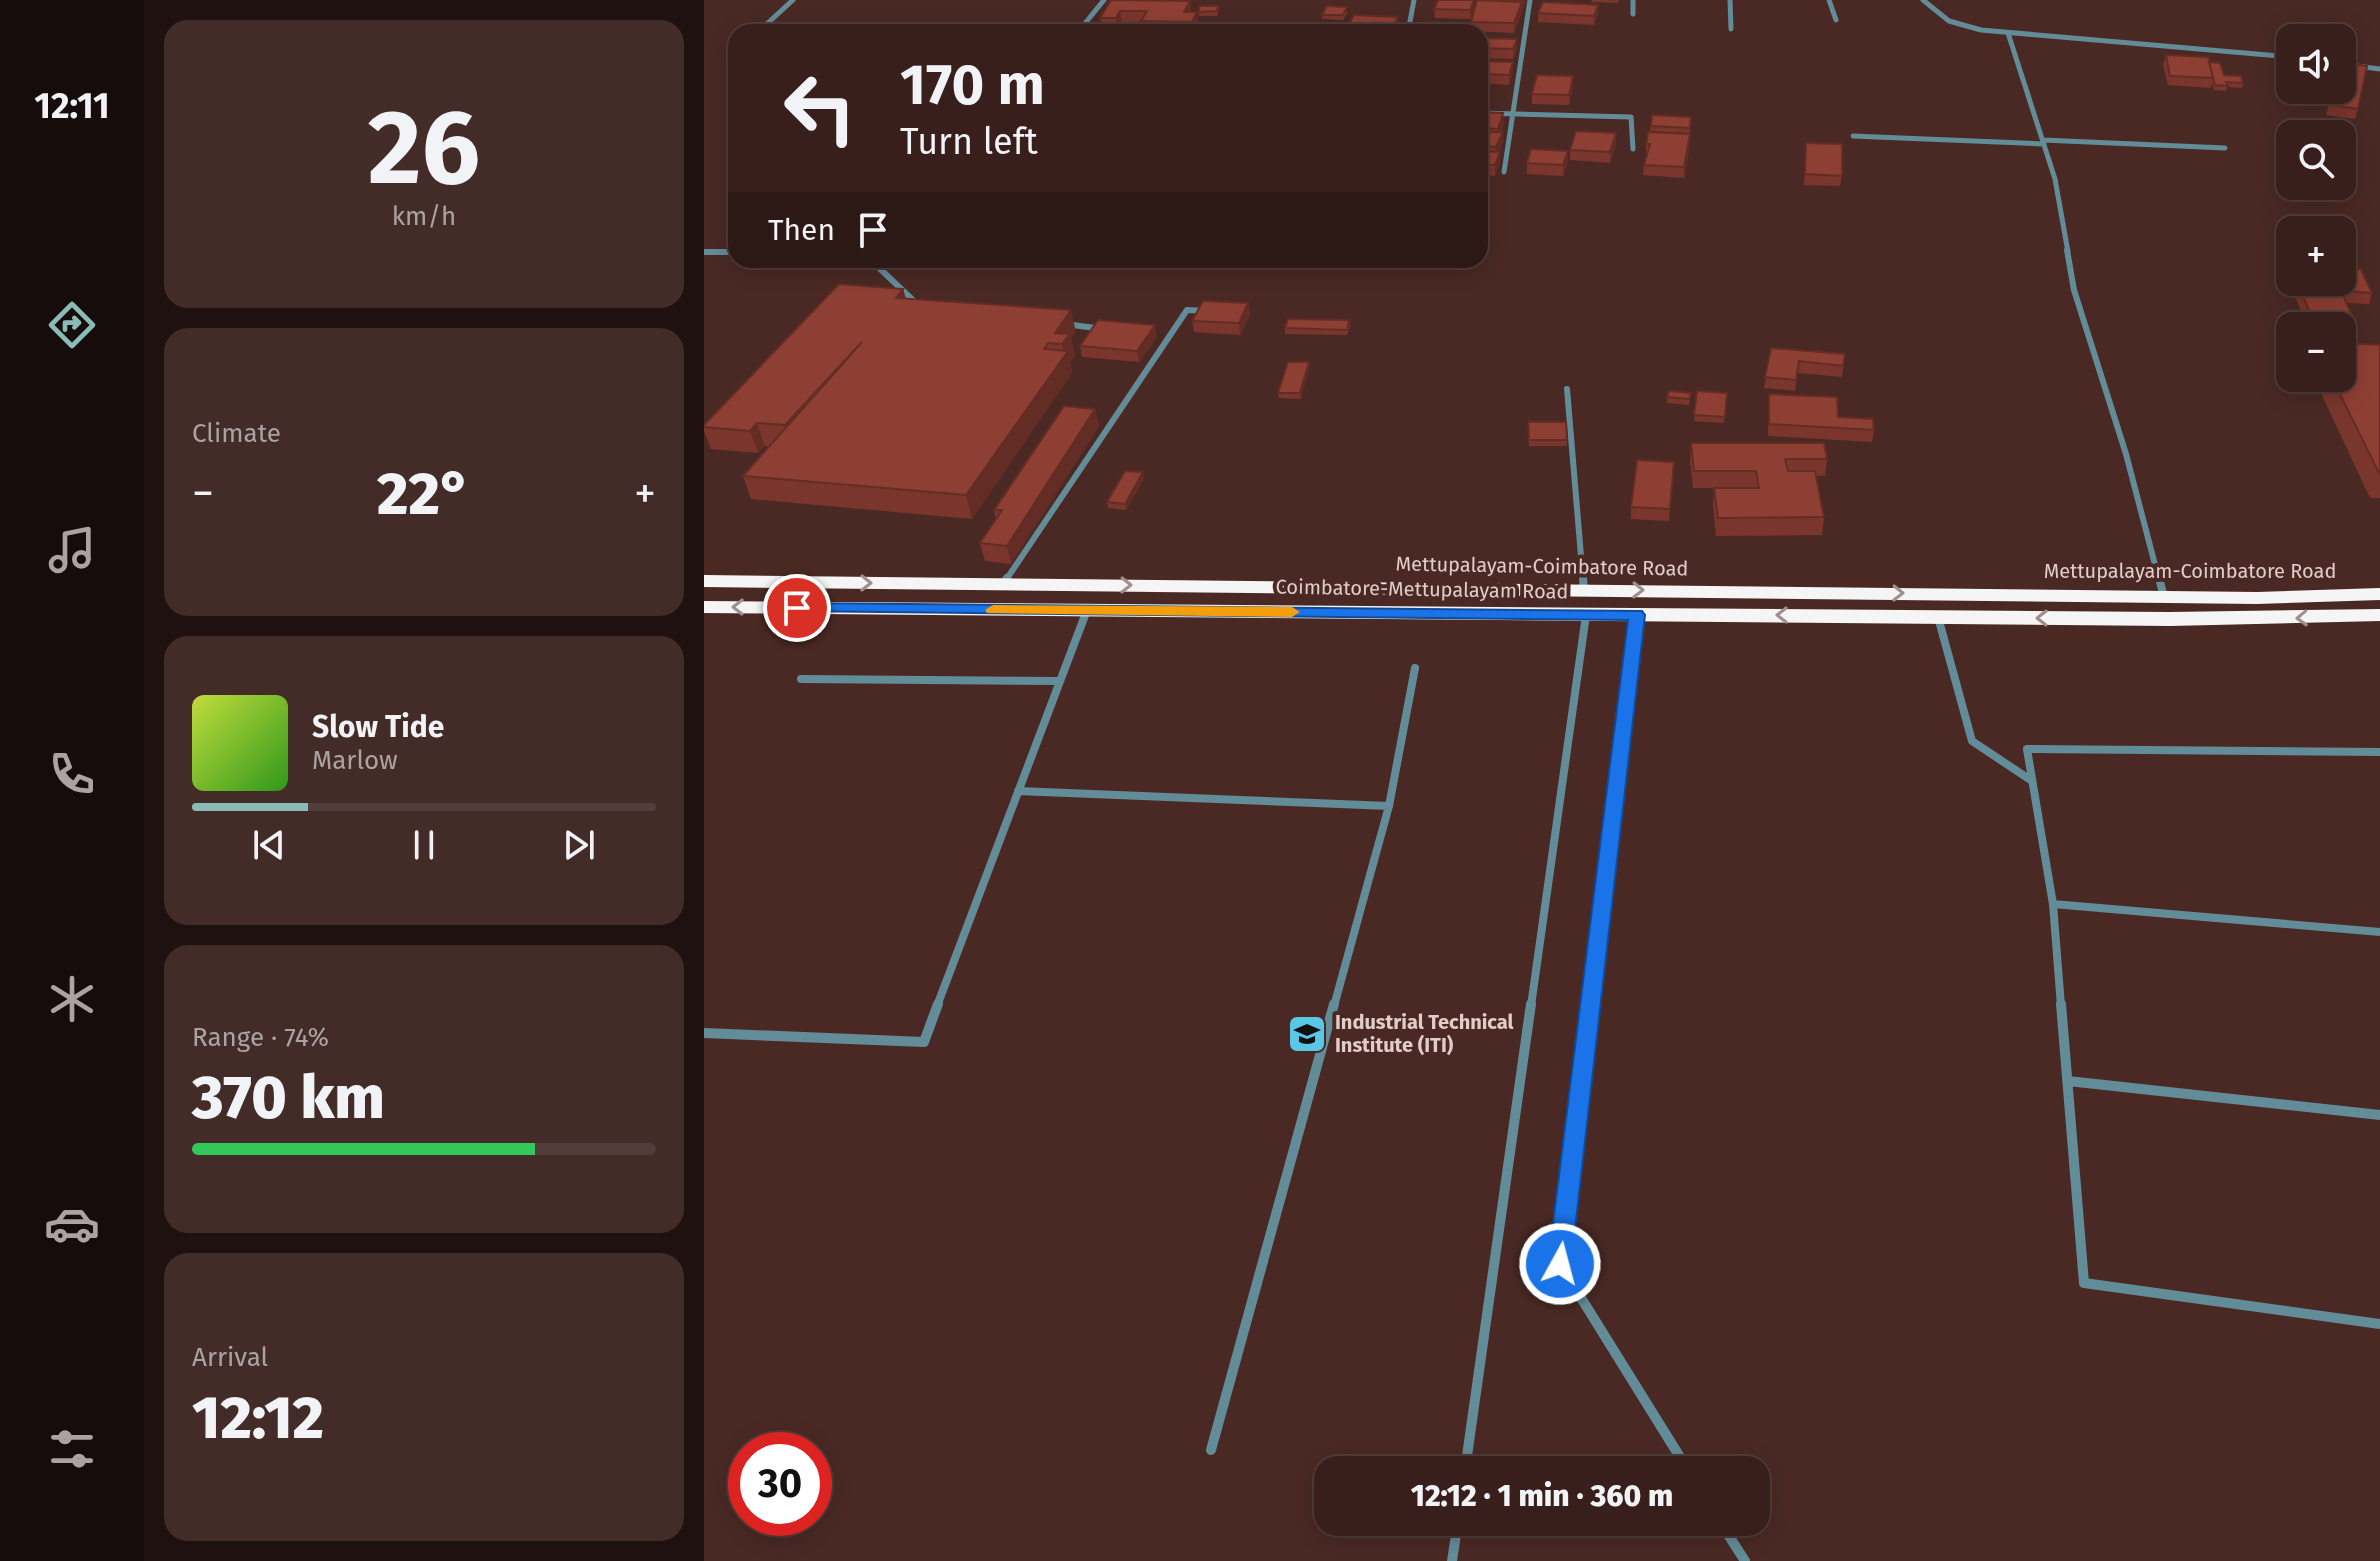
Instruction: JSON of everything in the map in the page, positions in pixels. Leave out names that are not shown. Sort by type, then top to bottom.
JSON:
[{"type":"highway","name":"Mettupalayam-Coimbatore Road","points":[[704,581],[2257,598],[2380,594]]},
{"type":"highway","name":"Coimbatore-Mettupalayam Road","points":[[704,607],[2201,619],[2380,615]]},
{"type":"street","points":[[767,24],[793,0]]},
{"type":"street","points":[[1084,24],[1104,0]]},
{"type":"street","points":[[1410,24],[1414,0]]},
{"type":"street","points":[[1504,172],[1530,0]]},
{"type":"street","points":[[1633,0],[1633,14]]},
{"type":"street","points":[[1730,0],[1731,29]]},
{"type":"street","points":[[1829,0],[1836,20]]},
{"type":"street","points":[[1923,0],[1932,12],[1952,23],[2008,33],[2276,56]]},
{"type":"street","points":[[2008,33],[2055,179],[2074,290],[2126,454],[2164,597]]},
{"type":"street","points":[[2356,66],[2380,69]]},
{"type":"street","points":[[1488,113],[1631,117],[1633,149]]},
{"type":"street","points":[[1853,136],[2225,148]]},
{"type":"street","points":[[704,252],[728,252]]},
{"type":"street","points":[[879,268],[914,304],[929,306]]},
{"type":"street","points":[[1003,584],[1187,310],[1213,311]]},
{"type":"street","points":[[1055,323],[1116,330]]},
{"type":"street","points":[[1158,332],[1172,332]]},
{"type":"street","points":[[1567,389],[1584,590]]},
{"type":"street","points":[[704,1033],[924,1042],[1087,610]]},
{"type":"street","points":[[1467,1456],[1586,615]]},
{"type":"street","points":[[1636,615],[1560,1264],[1679,1456]]},
{"type":"street","points":[[1938,617],[1972,741],[2032,781]]},
{"type":"street","points":[[1211,1450],[1389,806],[1415,668]]},
{"type":"street","points":[[801,679],[1060,681]]},
{"type":"street","points":[[2380,752],[2027,749],[2053,904],[2084,1283],[2380,1324]]},
{"type":"street","points":[[1018,791],[1389,806]]},
{"type":"street","points":[[2053,904],[2380,932]]},
{"type":"street","points":[[2068,1081],[2380,1115]]},
{"type":"street","points":[[1452,1561],[1456,1536]]},
{"type":"street","points":[[1729,1536],[1745,1561]]},
{"type":"building","points":[[1111,0],[1190,1],[1184,12],[1197,12],[1192,22],[1141,21],[1147,11],[1120,11],[1116,18],[1100,18]]},
{"type":"building","points":[[1438,0],[1474,0],[1470,10],[1434,9]]},
{"type":"building","points":[[1477,0],[1522,2],[1514,23],[1471,22]]},
{"type":"building","points":[[1479,0],[1524,0],[1522,3]]},
{"type":"building","points":[[1543,2],[1598,5],[1594,16],[1538,13]]},
{"type":"building","points":[[1200,6],[1218,6],[1217,11],[1198,12]]},
{"type":"building","points":[[1327,6],[1347,7],[1343,15],[1322,15]]},
{"type":"building","points":[[1354,15],[1398,17],[1394,24],[1349,24]]},
{"type":"building","points":[[1424,22],[1465,24],[1423,24]]},
{"type":"building","points":[[1488,38],[1517,39],[1513,49],[1488,48]]},
{"type":"building","points":[[2166,55],[2208,57],[2213,78],[2170,76]]},
{"type":"building","points":[[1488,61],[1513,62],[1509,75],[1488,74]]},
{"type":"building","points":[[2209,62],[2220,63],[2224,75],[2241,76],[2243,83],[2215,85]]},
{"type":"building","points":[[2356,64],[2367,66],[2358,109],[2329,105],[2356,104]]},
{"type":"building","points":[[1537,75],[1573,76],[1569,95],[1532,94]]},
{"type":"building","points":[[1488,112],[1503,113],[1498,129],[1488,128]]},
{"type":"building","points":[[1652,115],[1691,117],[1690,128],[1651,126]]},
{"type":"building","points":[[1576,131],[1616,133],[1610,152],[1570,150]]},
{"type":"building","points":[[1488,132],[1503,132],[1496,147],[1488,146]]},
{"type":"building","points":[[1648,132],[1690,134],[1684,167],[1644,165],[1650,144],[1646,144]]},
{"type":"building","points":[[1806,143],[1842,144],[1842,176],[1805,174]]},
{"type":"building","points":[[1531,149],[1568,151],[1563,165],[1527,163]]},
{"type":"building","points":[[1488,151],[1500,152],[1495,165],[1488,165]]},
{"type":"building","points":[[2356,269],[2361,269],[2372,293],[2356,292]]},
{"type":"building","points":[[839,284],[903,289],[896,298],[1071,310],[1055,333],[1070,334],[1062,344],[1048,343],[1044,349],[1068,351],[966,495],[743,476],[862,342],[785,425],[757,423],[750,431],[704,427]]},
{"type":"building","points":[[2303,296],[2343,296],[2350,312],[2310,312]]},
{"type":"building","points":[[1203,301],[1248,303],[1239,323],[1192,321]]},
{"type":"building","points":[[1288,319],[1349,320],[1347,330],[1285,328]]},
{"type":"building","points":[[1098,320],[1155,325],[1137,351],[1080,346]]},
{"type":"building","points":[[2356,344],[2380,345],[2380,475],[2339,392],[2356,392]]},
{"type":"building","points":[[1771,348],[1845,354],[1843,366],[1799,361],[1796,380],[1765,377]]},
{"type":"building","points":[[1288,362],[1309,362],[1300,393],[1278,393]]},
{"type":"building","points":[[1669,391],[1691,393],[1689,399],[1667,397]]},
{"type":"building","points":[[1697,391],[1727,393],[1725,417],[1694,415]]},
{"type":"building","points":[[1769,394],[1837,397],[1838,417],[1873,419],[1874,430],[1769,424]]},
{"type":"building","points":[[1064,406],[1095,409],[1007,546],[980,543],[1002,510],[994,510]]},
{"type":"building","points":[[1528,422],[1566,422],[1567,440],[1529,440]]},
{"type":"building","points":[[1691,443],[1824,443],[1827,459],[1785,459],[1788,471],[1815,471],[1824,517],[1718,518],[1714,488],[1759,488],[1756,471],[1694,471]]},
{"type":"building","points":[[1637,460],[1674,462],[1670,509],[1631,507]]},
{"type":"building","points":[[1125,471],[1143,472],[1125,504],[1107,502]]},
{"type":"slow traffic","points":[[993,610],[1292,612]]},
{"type":"place","name":"Industrial Technical Institute (ITI)","points":[[1307,1034]]},
{"type":"route","points":[[797,608],[1636,615],[1560,1264]]}]
